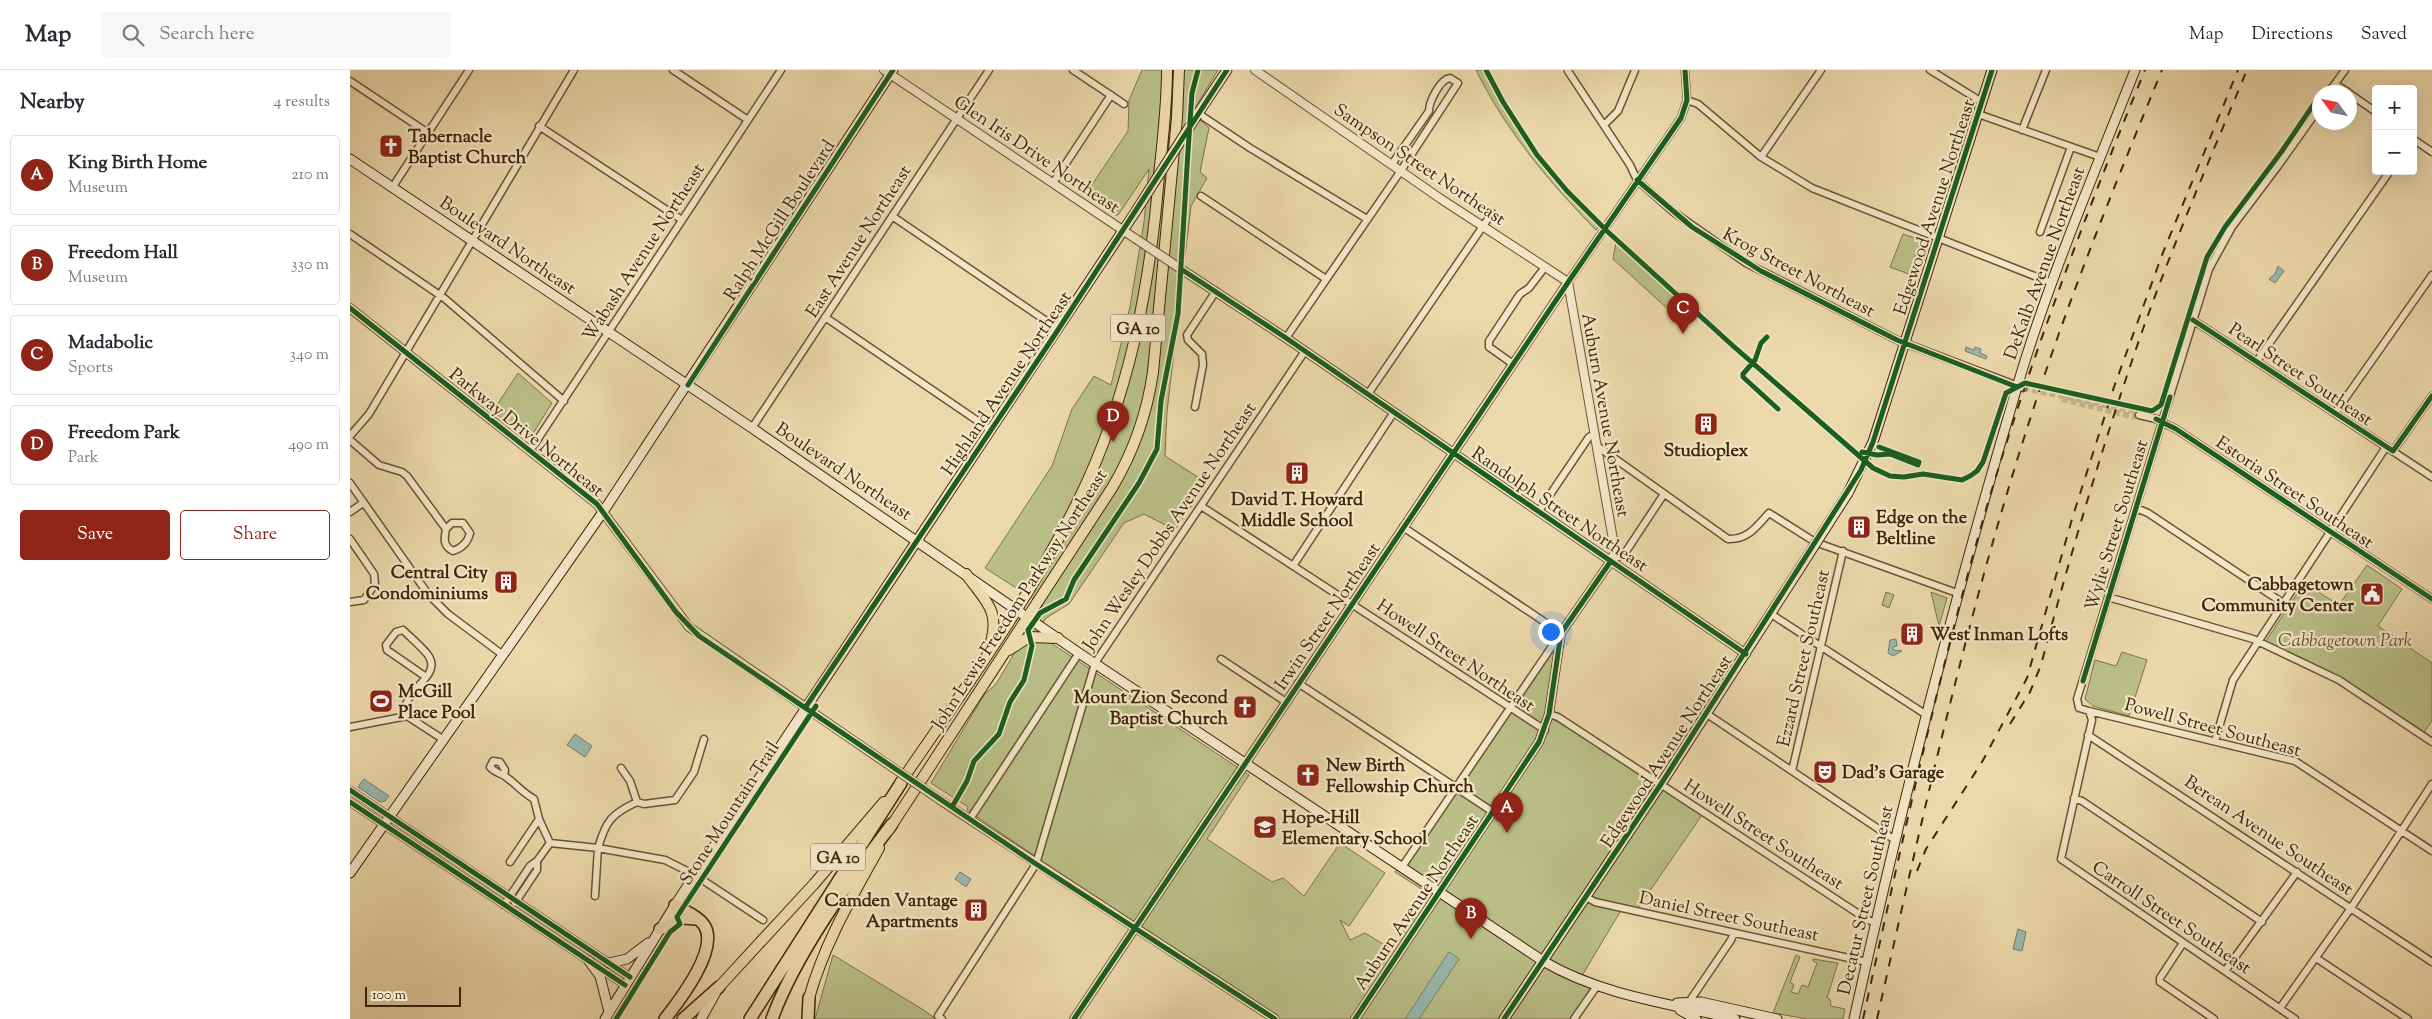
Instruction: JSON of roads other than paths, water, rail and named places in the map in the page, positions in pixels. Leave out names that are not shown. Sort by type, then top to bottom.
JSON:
[{"type":"highway","name":"John Lewis Freedom Parkway Northeast","points":[[719,987],[814,884],[900,783],[1043,568],[1080,497],[1109,427],[1126,375],[1143,306],[1152,248],[1164,123],[1166,70]]},
{"type":"highway","name":"John Lewis Freedom Parkway Northeast","points":[[809,998],[818,968],[834,930],[892,824],[1120,475],[1137,439],[1147,408],[1154,372],[1177,118],[1179,70]]},
{"type":"highway","points":[[966,574],[990,606],[994,616],[993,632],[987,653]]},
{"type":"highway","points":[[1003,655],[1029,637],[1058,638]]},
{"type":"highway","points":[[750,1019],[900,783]]},
{"type":"highway","points":[[772,1019],[800,960],[864,862],[892,824]]},
{"type":"highway","points":[[665,1019],[696,974],[705,952],[707,931],[698,919],[675,905]]},
{"type":"highway","points":[[659,930],[683,918],[698,919]]},
{"type":"highway","points":[[684,1019],[719,987]]},
{"type":"highway","points":[[808,1019],[809,998]]},
{"type":"main road","name":"Highland Avenue Northeast","points":[[607,1016],[675,905],[805,708],[918,542],[1227,70]]},
{"type":"main road","name":"Edgewood Avenue Northeast","points":[[1504,1019],[1662,784],[1848,493],[1873,442],[1992,70]]},
{"type":"main road","name":"DeKalb Avenue Northeast","points":[[1936,672],[1957,593],[2052,283],[2135,70]]},
{"type":"main road","name":"Ralph McGill Boulevard","points":[[350,873],[603,512],[688,385],[889,71]]},
{"type":"main road","name":"Boulevard Northeast","points":[[350,159],[752,428],[1079,653],[1543,961],[1569,975],[1597,986],[1735,1019]]},
{"type":"main road","name":"Decatur Street Southeast","points":[[1854,1019],[1936,672]]},
{"type":"main road","points":[[609,963],[631,957],[659,930]]},
{"type":"main road","points":[[588,961],[600,976],[607,1016]]},
{"type":"main road","points":[[701,1019],[719,987]]},
{"type":"main road","points":[[802,1019],[809,998]]},
{"type":"main road","points":[[1671,1004],[1701,1002],[1777,1019]]},
{"type":"main road","points":[[1671,1004],[1696,1019]]},
{"type":"street","points":[[392,188],[469,70]]},
{"type":"street","points":[[350,436],[369,414],[574,70]]},
{"type":"street","points":[[673,70],[748,120]]},
{"type":"street","name":"Wabash Avenue Northeast","points":[[530,451],[781,70]]},
{"type":"street","name":"East Avenue Northeast","points":[[752,428],[989,70]]},
{"type":"street","points":[[1073,70],[1124,104]]},
{"type":"street","name":"Sampson Street Northeast","points":[[1255,70],[1568,282]]},
{"type":"street","points":[[1604,125],[1618,111],[1634,70]]},
{"type":"street","points":[[1685,70],[1687,100],[1698,104],[1761,157],[1812,188],[1938,240],[2052,283]]},
{"type":"street","points":[[1761,157],[1821,70]]},
{"type":"street","points":[[1930,70],[1982,102]]},
{"type":"street","points":[[2022,130],[2046,70]]},
{"type":"street","points":[[2335,84],[2345,70]]},
{"type":"street","name":"Glen Iris Drive Northeast","points":[[889,71],[1124,230]]},
{"type":"street","name":"Krog Street Northeast","points":[[1568,71],[1630,165],[1637,180],[1692,227],[1746,263],[1905,343],[2020,388]]},
{"type":"street","points":[[1286,338],[1458,83],[1450,78],[1444,81],[1429,103],[1429,111],[1392,164]]},
{"type":"street","points":[[350,81],[428,133]]},
{"type":"street","points":[[1053,183],[1111,95]]},
{"type":"street","points":[[2357,99],[2372,109]]},
{"type":"street","name":"Irwin Street Northeast","points":[[1074,1019],[1604,228],[1681,118],[1687,100]]},
{"type":"street","points":[[1198,114],[1367,219]]},
{"type":"street","points":[[1978,114],[2100,157]]},
{"type":"street","name":"Wylie Street Southeast","points":[[2089,711],[2079,708],[2077,700],[2209,269],[2223,241],[2312,117]]},
{"type":"street","points":[[539,126],[682,220]]},
{"type":"street","points":[[2417,142],[2432,152]]},
{"type":"street","points":[[2040,232],[2071,147]]},
{"type":"street","points":[[2257,361],[2387,175]]},
{"type":"street","points":[[1201,196],[1326,279]]},
{"type":"street","points":[[1368,394],[1492,213]]},
{"type":"street","points":[[892,216],[1058,329]]},
{"type":"street","name":"Randolph Street Northeast","points":[[1124,230],[1136,240],[1286,338],[1746,654]]},
{"type":"street","points":[[350,234],[439,296],[564,401]]},
{"type":"street","points":[[1513,364],[1489,347],[1489,341],[1520,294],[1530,288],[1545,267]]},
{"type":"street","points":[[2335,413],[2432,275]]},
{"type":"street","name":"Auburn Avenue Northeast","points":[[1355,1019],[1493,812],[1545,730],[1561,633],[1615,551],[1568,282]]},
{"type":"street","points":[[1195,407],[1203,365],[1202,354],[1188,340],[1187,335],[1216,291]]},
{"type":"street","name":"Parkway Drive Northeast","points":[[350,308],[597,504],[689,627],[886,764],[1275,1019]]},
{"type":"street","points":[[825,317],[992,430]]},
{"type":"street","name":"Pearl Street Southeast","points":[[2193,320],[2432,477]]},
{"type":"street","name":"John Wesley Dobbs Avenue Northeast","points":[[942,1019],[938,1016],[1036,864],[1094,663],[1305,351]]},
{"type":"street","points":[[2393,451],[2432,396]]},
{"type":"street","points":[[1292,566],[1394,412]]},
{"type":"street","name":"Estoria Street Southeast","points":[[2139,415],[2162,422],[2176,429],[2432,599]]},
{"type":"street","points":[[1538,512],[1589,437],[1595,434]]},
{"type":"street","points":[[350,440],[379,465],[402,472],[407,476],[446,528],[446,546],[453,551],[459,549],[468,540],[470,533],[463,523],[452,523],[446,528]]},
{"type":"street","points":[[1597,446],[1728,539],[1740,540],[1751,532],[1769,513],[1815,542],[1957,593]]},
{"type":"street","points":[[2215,740],[2232,680],[2386,447]]},
{"type":"street","points":[[350,483],[428,594],[448,614],[503,655]]},
{"type":"street","points":[[1610,561],[1625,553],[1664,494]]},
{"type":"street","points":[[350,512],[364,503]]},
{"type":"street","name":"Howell Street Northeast","points":[[1201,506],[1545,730]]},
{"type":"street","points":[[2136,508],[2283,603]]},
{"type":"street","points":[[1402,868],[1561,633],[1403,527]]},
{"type":"street","points":[[350,539],[374,574],[375,584],[364,600],[350,602]]},
{"type":"street","name":"Ezzard Street Southeast","points":[[1792,771],[1843,551]]},
{"type":"street","points":[[2108,597],[2258,642],[2339,680],[2432,742]]},
{"type":"street","points":[[1771,614],[1925,714]]},
{"type":"street","points":[[407,716],[406,704],[411,694],[426,678],[431,667],[428,654],[403,630],[396,632],[386,645],[387,650],[426,678]]},
{"type":"street","points":[[970,819],[1079,653]]},
{"type":"street","points":[[1221,659],[1286,702]]},
{"type":"street","points":[[1298,684],[1493,812]]},
{"type":"street","points":[[2089,711],[2092,720],[2074,798],[2082,801],[2262,922]]},
{"type":"street","name":"Powell Street Southeast","points":[[2089,711],[2295,760],[2432,851]]},
{"type":"street","name":"Howell Street Northeast","points":[[1549,714],[1558,717],[1662,784]]},
{"type":"street","points":[[1707,714],[1895,840]]},
{"type":"street","points":[[350,727],[407,716],[444,740]]},
{"type":"street","name":"Berean Avenue Southeast","points":[[2088,735],[2432,962]]},
{"type":"street","points":[[595,896],[598,848],[604,826],[618,810],[637,802],[644,804],[675,800],[694,772],[704,739]]},
{"type":"street","points":[[621,768],[630,781],[637,802]]},
{"type":"street","points":[[504,775],[518,789],[534,799],[539,819],[550,843]]},
{"type":"street","name":"Howell Street Southeast","points":[[1662,784],[1868,920],[1876,923]]},
{"type":"street","points":[[2280,1008],[2351,908],[2432,784]]},
{"type":"street","points":[[350,790],[609,963],[627,981]]},
{"type":"street","name":"Carroll Street Southeast","points":[[2074,798],[2061,859],[2295,1019]]},
{"type":"street","points":[[350,802],[588,961],[627,981]]},
{"type":"street","points":[[510,862],[539,819]]},
{"type":"street","points":[[550,843],[598,848],[665,860],[695,875],[763,920]]},
{"type":"street","points":[[504,905],[530,866],[538,861],[550,843]]},
{"type":"street","points":[[511,910],[537,870],[538,861]]},
{"type":"street","points":[[2225,971],[2297,872]]},
{"type":"street","name":"Daniel Street Southeast","points":[[1586,897],[1595,902],[1867,962]]},
{"type":"street","points":[[1689,1002],[1731,940],[1734,932]]},
{"type":"street","points":[[2183,943],[2160,982],[2214,1019]]},
{"type":"street","points":[[2316,958],[2408,1019]]},
{"type":"street","points":[[1574,1019],[1597,986]]},
{"type":"water","points":[[2278,266],[2284,271],[2275,283],[2269,279],[2275,274]]},
{"type":"water","points":[[1966,347],[1974,350],[1975,347],[1981,349],[1980,353],[1987,356],[1986,359],[1965,351]]},
{"type":"water","points":[[1896,639],[1897,646],[1893,647],[1893,650],[1902,651],[1893,656],[1888,653],[1890,640]]},
{"type":"water","name":"McGill Place Pool","points":[[381,694],[390,699],[385,703],[384,708],[374,707],[376,698]]},
{"type":"water","points":[[575,734],[592,746],[585,757],[567,745]]},
{"type":"water","points":[[364,779],[389,796],[385,801],[380,802],[358,787]]},
{"type":"water","points":[[960,872],[971,879],[966,887],[955,879]]},
{"type":"water","points":[[2018,929],[2026,932],[2022,951],[2013,949]]},
{"type":"water","points":[[1449,952],[1459,959],[1419,1019],[1405,1019]]},
{"type":"tunnel","points":[[2023,388],[2135,411],[2139,415]]},
{"type":"tunnel","points":[[2062,399],[2134,417],[2139,415]]},
{"type":"railway","points":[[1863,1019],[1936,697],[1987,506],[2060,286],[2145,70]]},
{"type":"railway","points":[[1877,1019],[1967,636],[2010,485],[2047,367],[2078,281],[2162,70]]},
{"type":"railway","points":[[1917,871],[1926,849],[1982,762],[2027,678],[2072,519],[2114,387],[2162,255],[2238,70]]},
{"type":"railway","points":[[2010,724],[2030,692],[2041,665],[2089,496],[2143,329],[2180,231],[2247,70]]},
{"type":"place","name":"Tabernacle Baptist Church","points":[[391,146]]},
{"type":"place","name":"Madabolic","points":[[1683,334]]},
{"type":"place","name":"Studioplex","points":[[1706,424]]},
{"type":"place","name":"Freedom Park","points":[[1113,442]]},
{"type":"place","name":"David T. Howard Middle School","points":[[1297,473]]},
{"type":"place","name":"Edge on the Beltline","points":[[1859,527]]},
{"type":"place","name":"Central City Condominiums","points":[[506,582]]},
{"type":"place","name":"Cabbagetown Community Center","points":[[2372,594]]},
{"type":"place","name":"West Inman Lofts","points":[[1912,634]]},
{"type":"place","name":"McGill Place Pool","points":[[381,701]]},
{"type":"place","name":"Mount Zion Second Baptist Church","points":[[1245,707]]},
{"type":"place","name":"Dad's Garage","points":[[1825,772]]},
{"type":"place","name":"New Birth Fellowship Church","points":[[1308,775]]},
{"type":"place","name":"Hope-Hill Elementary School","points":[[1265,827]]},
{"type":"place","name":"King Birth Home","points":[[1507,833]]},
{"type":"place","name":"Camden Vantage Apartments","points":[[976,910]]},
{"type":"place","name":"Freedom Hall","points":[[1471,939]]},
{"type":"park label","name":"Cabbagetown Park","points":[[2345,640]]}]
